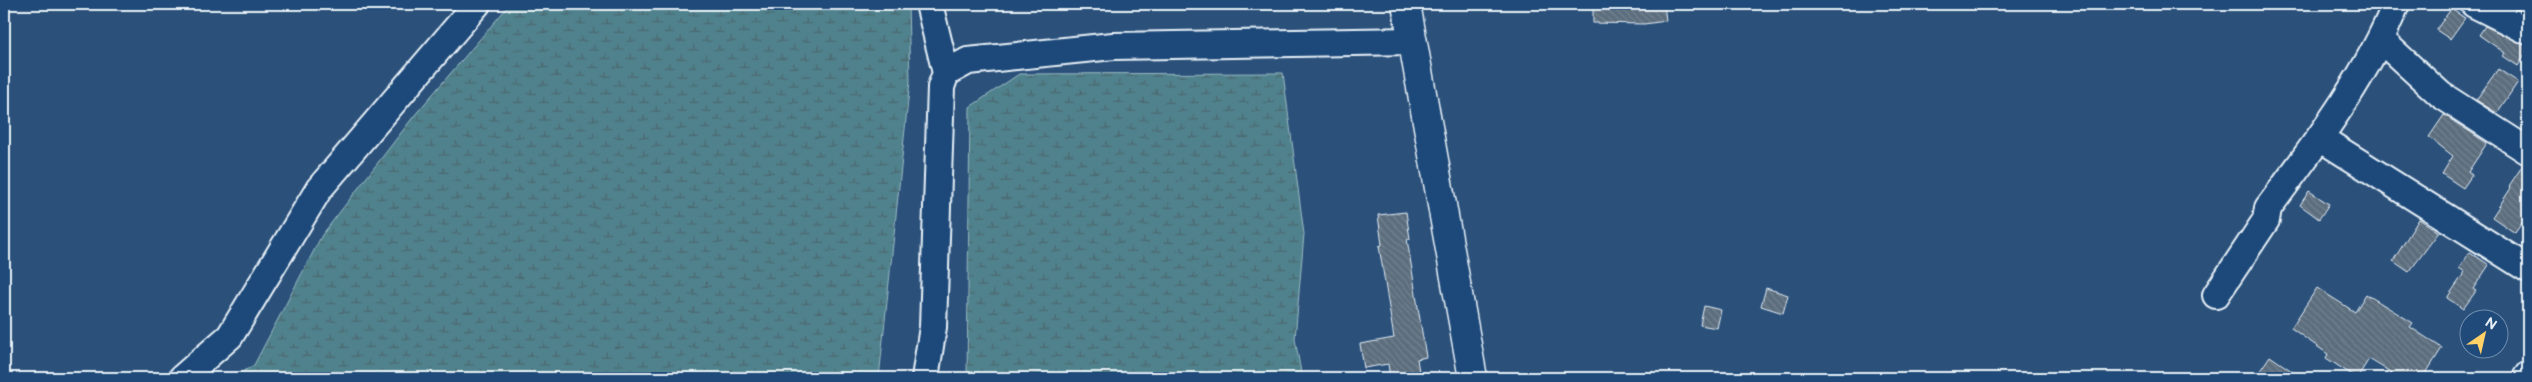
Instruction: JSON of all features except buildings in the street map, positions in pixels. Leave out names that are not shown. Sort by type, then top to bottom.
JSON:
[{"type":"main road","points":[[1406,4],[1473,378]]},
{"type":"street","points":[[182,378],[230,336],[319,189],[478,4]]},
{"type":"street","points":[[925,378],[933,327],[941,87],[946,73],[929,4]]},
{"type":"street","points":[[2216,295],[2266,220],[2268,208],[2320,138],[2381,40],[2396,4]]},
{"type":"street","points":[[2474,4],[2528,31]]},
{"type":"street","points":[[2381,40],[2441,95],[2528,151]]},
{"type":"street","points":[[946,73],[968,61],[1113,46],[1413,42]]},
{"type":"street","points":[[2320,138],[2528,269]]},
{"type":"green space","points":[[510,4],[908,4],[910,81],[879,378],[233,378],[254,365],[322,235],[414,116]]},
{"type":"green space","points":[[1283,73],[1304,234],[1295,339],[1302,378],[967,378],[970,107],[1019,74]]}]
